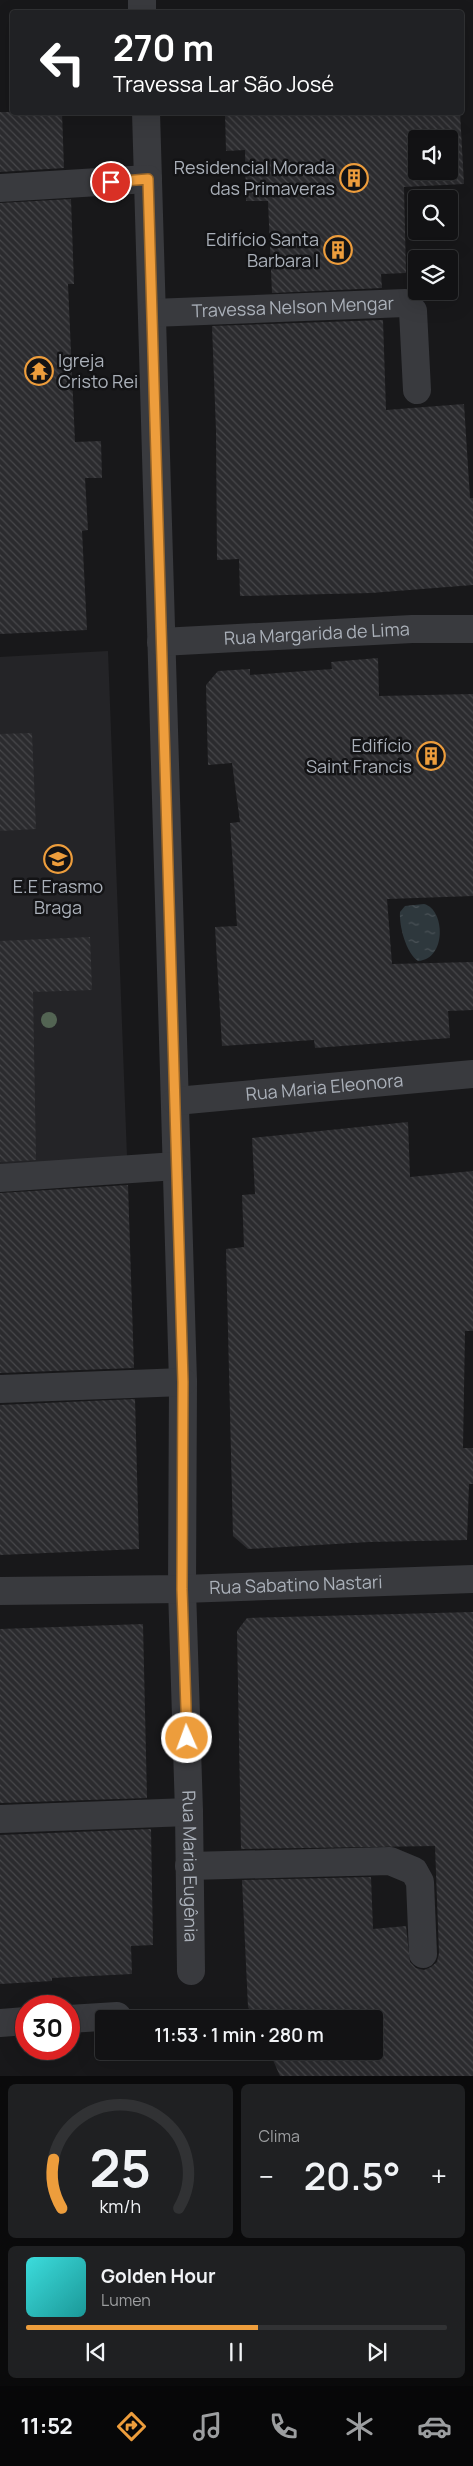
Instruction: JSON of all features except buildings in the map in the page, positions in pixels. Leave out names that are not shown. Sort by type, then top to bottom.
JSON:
[{"type":"street","name":"Rua Maria Eugênia","points":[[146,115],[183,1382],[182,1589],[189,1812],[191,1971]]},
{"type":"street","points":[[0,188],[148,179]]},
{"type":"street","name":"Travessa Nelson Mengar","points":[[152,313],[405,303],[413,311],[417,390]]},
{"type":"street","name":"Rua Margarida de Lima","points":[[161,642],[412,629],[473,629]]},
{"type":"street","name":"Rua Maria Eleonora","points":[[176,1101],[473,1074]]},
{"type":"street","points":[[0,1178],[176,1166]]},
{"type":"street","points":[[0,1389],[183,1382]]},
{"type":"street","name":"Rua Sabatino Nastari","points":[[0,1592],[182,1589],[473,1579]]},
{"type":"street","points":[[0,1819],[189,1812]]},
{"type":"street","points":[[189,1866],[390,1861],[414,1871],[420,1882],[423,1954]]},
{"type":"street","points":[[80,2018],[95,2017]]},
{"type":"street","points":[[0,2023],[15,2022]]},
{"type":"shaded area","name":"E.E Erasmo Braga","points":[[108,651],[127,1157],[0,1165],[0,657]]},
{"type":"water","points":[[424,904],[431,908],[436,915],[440,934],[434,952],[427,958],[418,961],[410,952],[404,939],[400,912],[405,906]]},
{"type":"place","name":"Residencial Morada das Primaveras","points":[[354,178]]},
{"type":"place","name":"Edifício Santa Barbara I","points":[[338,250]]},
{"type":"place","name":"Igreja Cristo Rei","points":[[39,371]]},
{"type":"place","name":"Edifício Saint Francis","points":[[431,756]]},
{"type":"place","name":"E.E Erasmo Braga","points":[[58,859]]},
{"type":"route","points":[[111,182],[148,179],[176,1101],[176,1166],[183,1382],[182,1589],[187,1738]]}]
